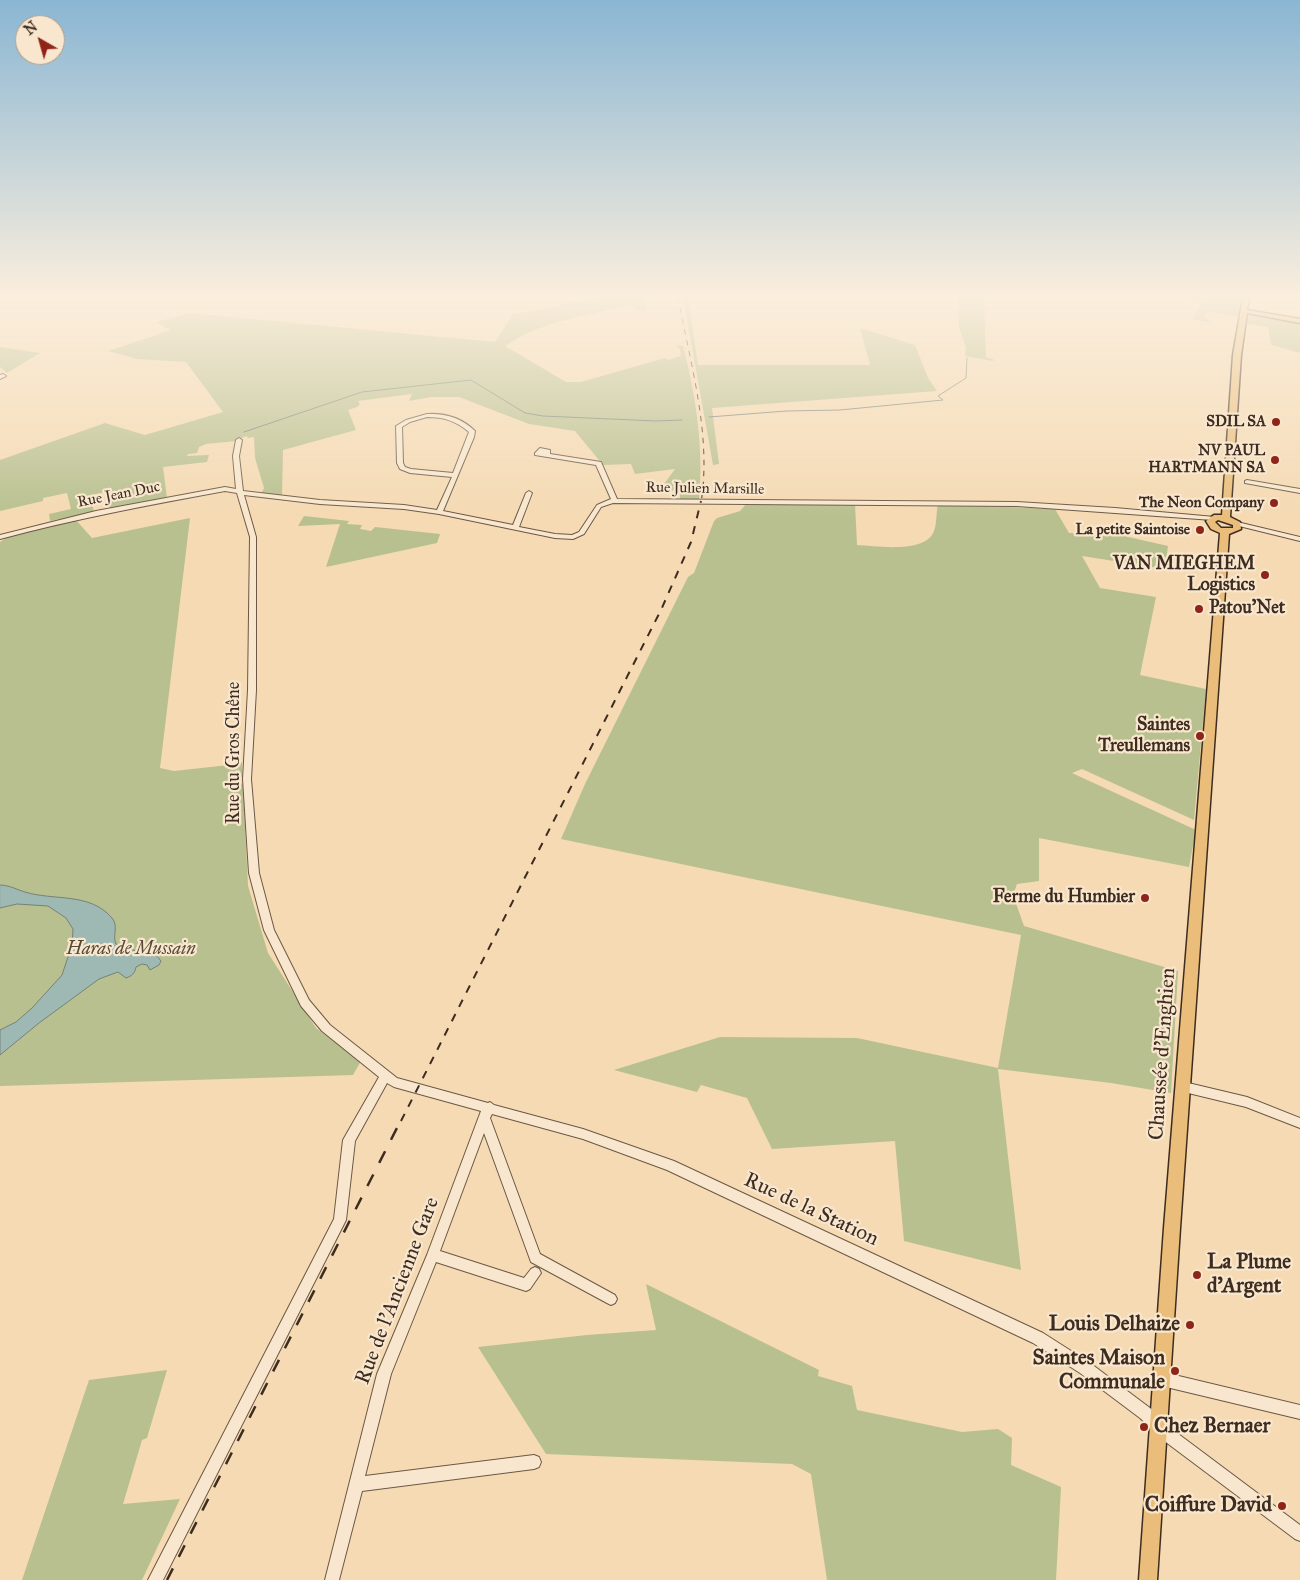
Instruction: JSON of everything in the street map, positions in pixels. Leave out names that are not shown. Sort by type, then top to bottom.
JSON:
[{"type":"main road","points":[[1232,529],[1226,518],[1238,371]]},
{"type":"main road","points":[[1212,521],[1226,518]]},
{"type":"main road","points":[[1212,521],[1232,529]]},
{"type":"main road","name":"Chaussée d'Enghien","points":[[1148,1580],[1184,1087],[1232,529]]},
{"type":"street","points":[[439,512],[455,475],[472,431],[442,414],[429,415],[399,426],[400,463],[402,468],[410,471],[455,475]]},
{"type":"street","name":"Rue du Gros Chêne","points":[[239,440],[236,456],[241,492],[253,537],[252,690],[247,779],[252,856],[257,887],[269,930],[305,1003],[326,1028],[386,1076],[394,1082],[418,1089]]},
{"type":"street","points":[[241,492],[320,502],[386,506],[439,512],[549,535],[573,537],[585,530],[599,506],[605,502],[614,501],[599,463],[546,455]]},
{"type":"street","points":[[1248,482],[1300,491]]},
{"type":"street","name":"Rue Jean Duc","points":[[1,536],[96,513],[186,496],[225,489],[241,492]]},
{"type":"street","points":[[515,528],[528,493]]},
{"type":"street","name":"Rue Julien Marsille","points":[[614,501],[1017,504],[1115,510],[1212,521]]},
{"type":"street","points":[[1232,529],[1264,532],[1300,539]]},
{"type":"street","points":[[155,1580],[340,1220],[350,1140],[386,1076]]},
{"type":"street","points":[[1184,1087],[1247,1102],[1300,1123]]},
{"type":"street","name":"Rue de la Station","points":[[418,1089],[487,1112],[583,1134],[670,1165],[1031,1335],[1085,1368],[1145,1413],[1158,1427]]},
{"type":"street","points":[[487,1112],[535,1258],[611,1300]]},
{"type":"street","name":"Rue de l'Ancienne Gare","points":[[332,1580],[351,1503],[358,1484],[384,1374],[433,1255],[487,1112]]},
{"type":"street","points":[[433,1255],[526,1285],[535,1273]]},
{"type":"street","points":[[1162,1379],[1300,1412]]},
{"type":"street","points":[[1158,1427],[1300,1534]]},
{"type":"street","points":[[358,1484],[534,1462]]},
{"type":"green space","points":[[192,371],[547,371],[566,382],[581,382],[620,371],[689,371],[700,441],[699,499],[680,499],[680,490],[659,491],[675,469],[635,474],[631,464],[603,465],[575,431],[529,424],[459,397],[431,397],[409,401],[412,394],[358,401],[360,404],[357,407],[348,410],[356,430],[283,450],[282,496],[261,494],[264,488],[255,458],[254,437],[248,438],[246,436],[236,441],[206,444],[199,447],[197,453],[188,454],[187,456],[209,455],[207,462],[163,467],[167,498],[109,509],[107,492],[90,495],[94,512],[50,521],[49,514],[71,509],[67,493],[0,511],[0,460],[105,423],[145,435],[223,412]]},
{"type":"green space","points":[[696,371],[925,371],[937,391],[712,408],[719,464],[713,465]]},
{"type":"green space","points":[[747,503],[855,503],[857,545],[900,547],[921,543],[929,538],[934,531],[938,504],[1055,509],[1069,533],[1115,534],[1168,546],[1165,569],[1082,556],[1100,588],[1156,597],[1140,675],[1206,689],[1194,820],[1082,769],[1072,773],[1196,830],[1189,867],[1039,838],[1039,881],[1017,884],[1013,895],[1024,926],[1178,971],[1171,1093],[1111,1083],[998,1069],[1021,1270],[904,1241],[895,1141],[772,1149],[747,1098],[701,1085],[697,1092],[614,1070],[720,1037],[857,1038],[998,1068],[1021,935],[561,839],[585,784],[688,577],[694,573],[714,521],[717,518],[740,511]]},
{"type":"green space","points":[[304,516],[349,521],[347,524],[362,525],[360,529],[371,531],[375,527],[440,534],[437,543],[326,567],[340,524],[298,526]]},
{"type":"green space","name":"Haras de Mussain","points":[[190,518],[160,768],[174,771],[242,762],[242,776],[238,782],[243,784],[248,886],[268,953],[316,1028],[361,1061],[353,1075],[0,1086],[0,542],[11,535],[75,519],[92,538]]},
{"type":"green space","points":[[646,1284],[819,1370],[818,1376],[852,1386],[857,1410],[962,1432],[998,1429],[1012,1438],[1011,1465],[1061,1487],[1056,1580],[827,1580],[811,1474],[792,1464],[546,1454],[478,1347],[587,1335],[656,1330]]},
{"type":"green space","points":[[167,1370],[147,1438],[142,1440],[123,1504],[180,1499],[142,1580],[22,1580],[89,1380]]},
{"type":"water","points":[[0,885],[36,895],[71,899],[93,904],[103,910],[114,921],[116,944],[139,952],[156,955],[161,961],[159,965],[150,970],[147,965],[142,964],[136,967],[133,974],[126,978],[118,972],[99,979],[39,1023],[0,1055],[0,1030],[16,1022],[32,1008],[62,975],[72,945],[73,929],[66,918],[48,906],[17,904],[0,908]]},
{"type":"waterway","points":[[709,417],[786,411],[840,410],[943,400],[938,396],[966,378],[966,371]]},
{"type":"waterway","points":[[244,432],[362,392],[471,380],[525,413],[543,416],[656,421],[682,420]]},
{"type":"railway","points":[[693,371],[702,425],[704,451],[701,503]]},
{"type":"railway","points":[[401,1121],[661,610],[691,542],[701,501]]},
{"type":"railway","points":[[167,1580],[401,1120]]},
{"type":"place","name":"SDIL SA","points":[[1276,422]]},
{"type":"place","name":"NV PAUL HARTMANN SA","points":[[1275,460]]},
{"type":"place","name":"The Neon Company","points":[[1274,503]]},
{"type":"place","name":"La petite Saintoise","points":[[1200,530]]},
{"type":"place","name":"VAN MIEGHEM Logistics","points":[[1265,575]]},
{"type":"place","name":"Patou'Net","points":[[1199,609]]},
{"type":"place","name":"Saintes Treullemans","points":[[1200,736]]},
{"type":"place","name":"Ferme du Humbier","points":[[1145,898]]},
{"type":"place","name":"La Plume d'Argent","points":[[1197,1275]]},
{"type":"place","name":"Louis Delhaize","points":[[1190,1325]]},
{"type":"place","name":"Saintes Maison Communale","points":[[1175,1371]]},
{"type":"place","name":"Chez Bernaer","points":[[1144,1427]]},
{"type":"place","name":"Coiffure David","points":[[1282,1506]]}]
